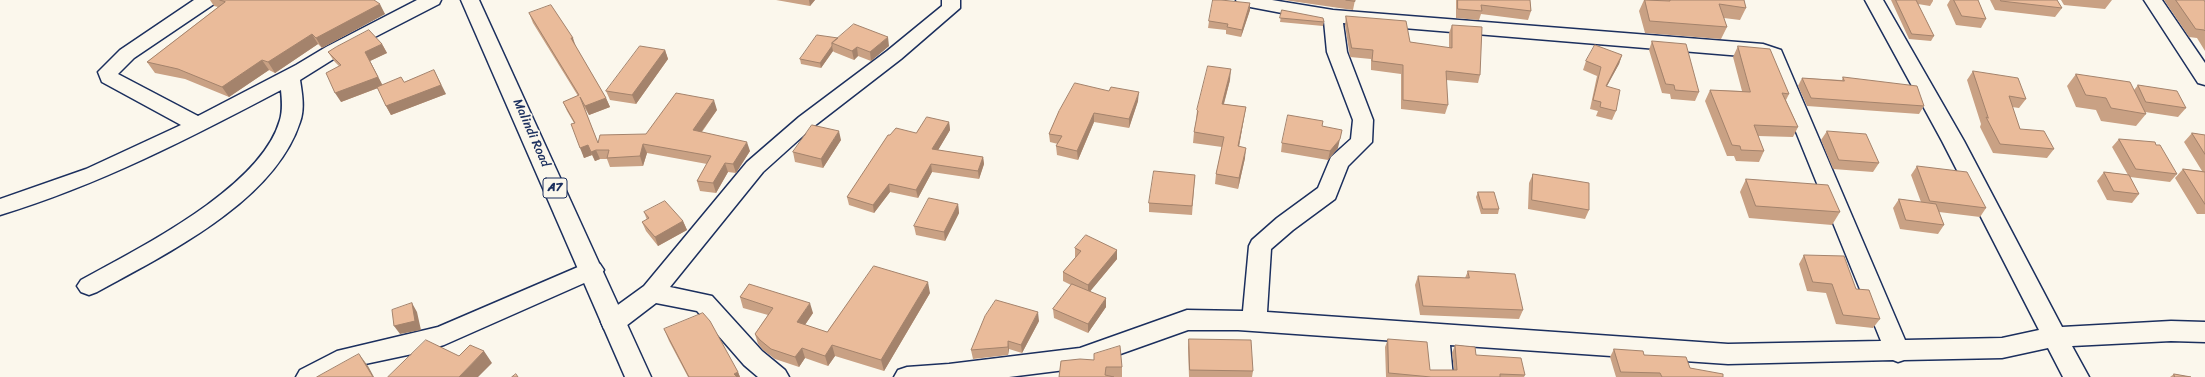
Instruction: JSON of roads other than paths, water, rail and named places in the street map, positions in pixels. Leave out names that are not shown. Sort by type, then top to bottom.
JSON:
[{"type":"main road","points":[[198,125],[108,77],[108,72],[127,54],[207,0]]},
{"type":"main road","points":[[0,207],[94,174],[198,125],[290,77],[333,51],[432,0]]},
{"type":"main road","name":"Malindi Road","points":[[470,0],[592,270],[638,377]]},
{"type":"main road","points":[[1246,0],[1291,10],[1333,16],[1763,50],[1774,54],[1898,352]]},
{"type":"main road","points":[[1874,0],[1953,141],[2076,377]]},
{"type":"main road","points":[[2153,0],[2205,78]]},
{"type":"main road","points":[[614,322],[652,293],[756,168],[806,122],[894,55],[956,3]]},
{"type":"main road","points":[[1254,321],[1260,246],[1285,224],[1327,193],[1339,162],[1360,142],[1363,120],[1337,52],[1333,16]]},
{"type":"main road","points":[[89,286],[171,240],[225,202],[256,175],[276,150],[289,124],[293,104],[290,77]]},
{"type":"main road","points":[[309,377],[346,358],[444,336],[592,270]]},
{"type":"main road","points":[[652,293],[704,303],[753,358],[776,377]]},
{"type":"main road","points":[[907,377],[949,374],[1081,358],[1187,320],[1254,321],[1728,354],[1898,352],[2002,348],[2054,337],[2170,331],[2205,332]]},
{"type":"main road","points":[[1437,334],[1440,377]]}]
